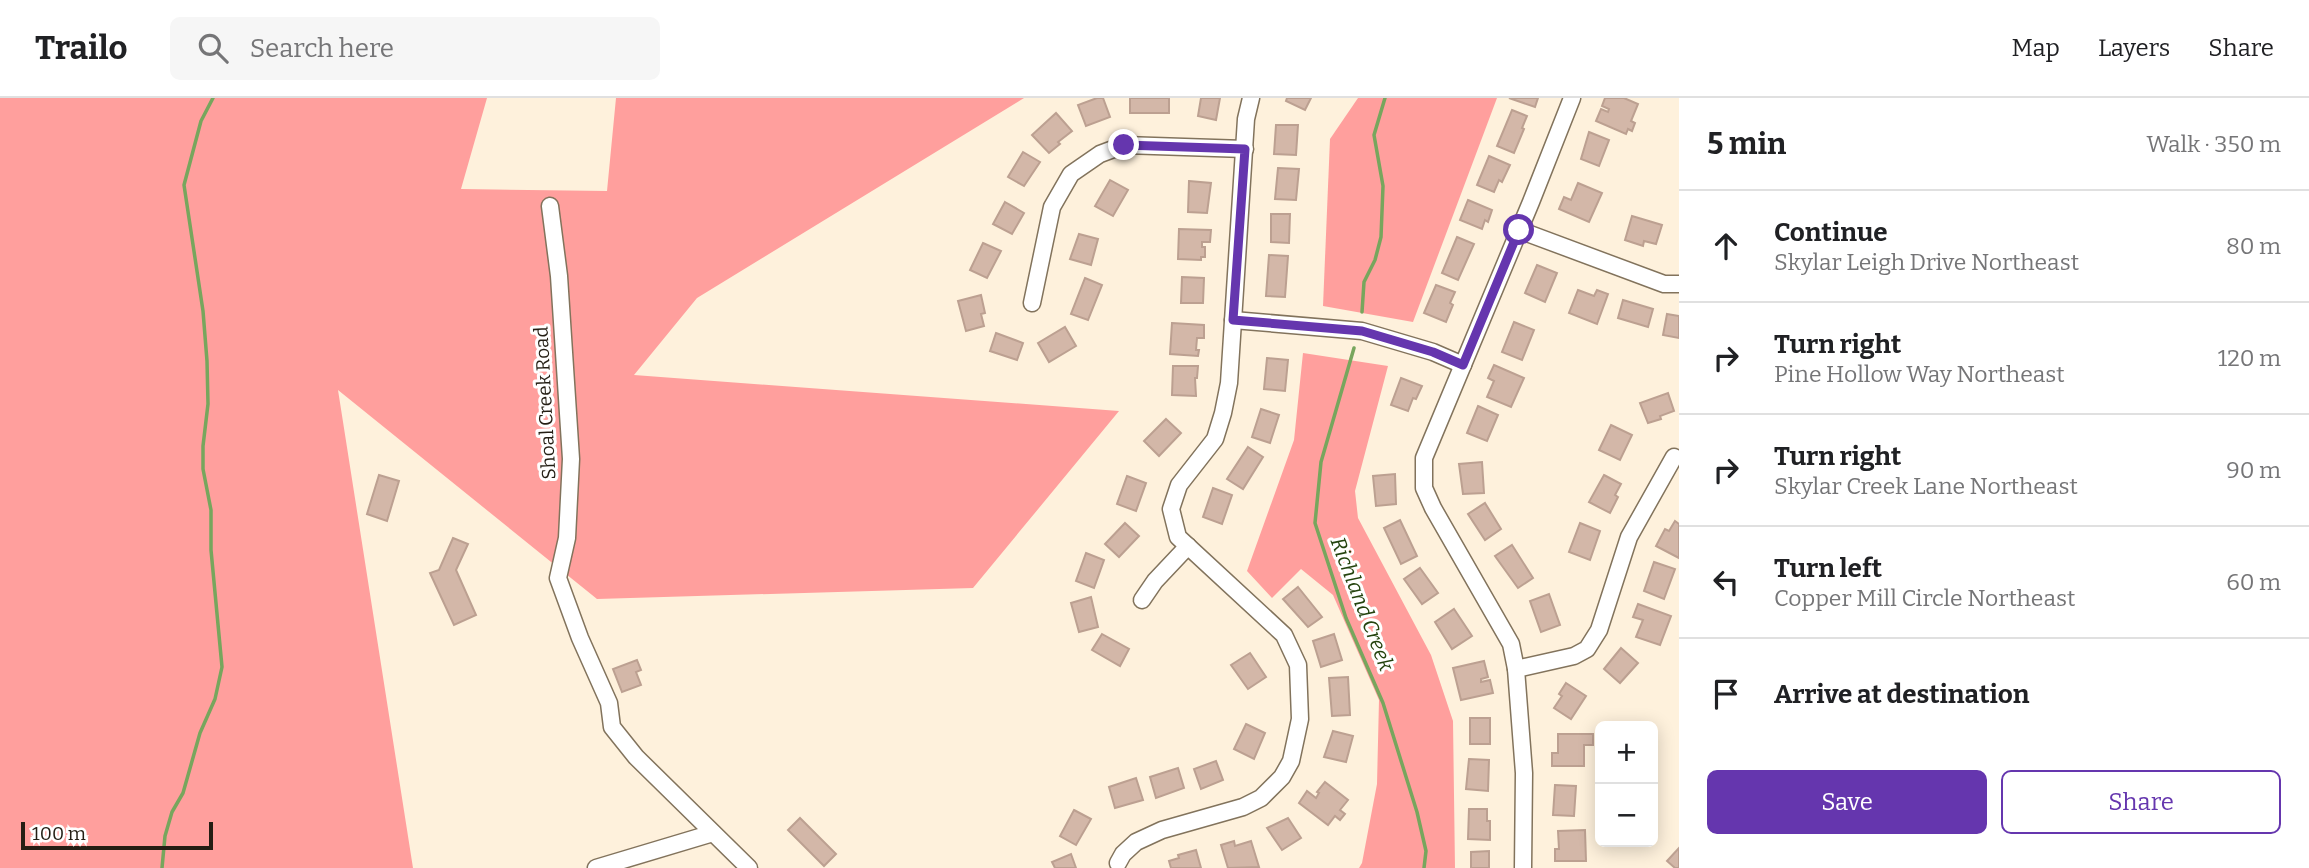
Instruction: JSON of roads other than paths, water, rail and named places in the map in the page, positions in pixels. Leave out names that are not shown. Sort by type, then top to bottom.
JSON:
[{"type":"street","points":[[1118,863],[1136,842],[1162,830],[1243,807],[1261,798],[1282,777],[1291,761],[1300,719],[1298,664],[1284,635],[1178,537],[1171,509],[1179,485],[1215,439],[1229,383],[1246,119],[1251,98]]},
{"type":"street","points":[[1523,868],[1524,774],[1517,669],[1510,644],[1424,488],[1424,458],[1572,98]]},
{"type":"street","points":[[1032,303],[1052,207],[1071,174],[1080,167],[1100,154],[1124,145],[1245,149]]},
{"type":"street","name":"Shoal Creek Road","points":[[550,206],[559,276],[571,459],[567,538],[558,578],[580,638],[609,703],[612,727],[636,757],[749,868]]},
{"type":"street","points":[[1519,230],[1664,284],[1679,284]]},
{"type":"street","points":[[1233,320],[1362,331],[1433,352],[1463,365]]},
{"type":"street","points":[[1517,669],[1574,656],[1587,649],[1599,630],[1629,537],[1674,457]]},
{"type":"street","points":[[1142,600],[1155,581],[1188,546]]},
{"type":"street","points":[[596,868],[713,833]]},
{"type":"waterway","points":[[162,868],[165,836],[172,812],[183,793],[200,733],[215,699],[222,667],[211,550],[211,510],[203,469],[208,404],[207,361],[203,311],[184,185],[201,121],[213,98]]},
{"type":"waterway","name":"Richland Creek","points":[[1362,312],[1364,282],[1375,260],[1381,237],[1383,186],[1374,135],[1385,98]]},
{"type":"waterway","name":"Richland Creek","points":[[1354,348],[1321,462],[1315,523],[1346,618],[1383,703],[1417,812],[1426,851],[1424,868]]}]
